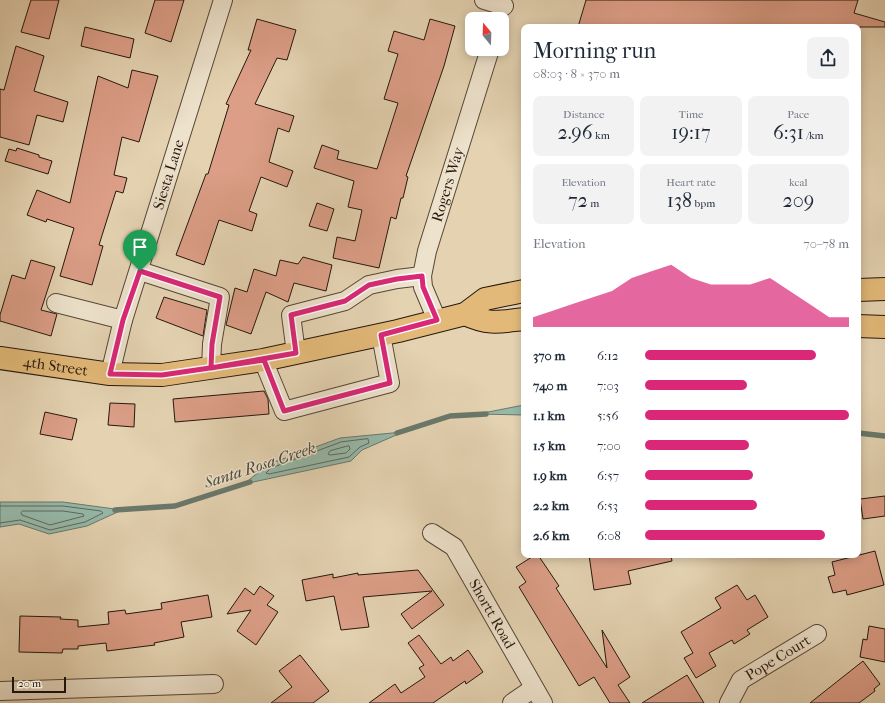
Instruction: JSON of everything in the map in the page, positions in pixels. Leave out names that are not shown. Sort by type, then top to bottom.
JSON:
[{"type":"main road","points":[[861,290],[885,289]]},
{"type":"main road","name":"4th Street","points":[[0,358],[110,374],[162,375],[264,360],[381,335],[465,314],[485,299],[521,292]]},
{"type":"main road","points":[[465,314],[481,321],[491,323],[521,319]]},
{"type":"main road","points":[[861,326],[885,327]]},
{"type":"street","name":"Siesta Lane","points":[[110,374],[123,320],[140,271],[223,0]]},
{"type":"street","points":[[484,0],[503,8]]},
{"type":"street","name":"Rogers Way","points":[[437,320],[423,287],[422,276],[427,251],[488,56]]},
{"type":"street","points":[[140,271],[220,297],[212,344],[211,368]]},
{"type":"street","points":[[296,353],[291,315],[345,301],[369,285],[397,279],[422,276]]},
{"type":"street","points":[[56,303],[123,320]]},
{"type":"street","points":[[264,360],[284,411],[390,383],[381,335]]},
{"type":"street","name":"Shortt Road","points":[[432,533],[454,547],[543,703]]},
{"type":"street","name":"Pope Court","points":[[730,703],[741,680],[817,634]]},
{"type":"street","points":[[0,691],[52,696],[214,684]]},
{"type":"street","points":[[512,703],[534,688]]},
{"type":"water","points":[[521,406],[521,415],[478,414]]},
{"type":"water","points":[[403,432],[362,450],[351,461],[244,484],[269,464],[340,438]]},
{"type":"water","points":[[0,502],[63,502],[122,510],[87,526],[49,534],[19,524],[0,527]]},
{"type":"building","points":[[31,0],[59,0],[49,39],[21,32]]},
{"type":"building","points":[[155,0],[184,0],[171,42],[145,33]]},
{"type":"building","points":[[586,0],[858,0],[854,13],[885,22],[885,27],[861,27],[861,24],[579,24]]},
{"type":"building","points":[[257,19],[296,30],[287,60],[277,58],[255,104],[294,116],[289,132],[278,128],[269,162],[293,171],[287,187],[261,177],[249,211],[257,214],[252,231],[219,220],[204,265],[176,255],[206,174],[208,174],[229,105],[226,104],[251,50],[248,50]]},
{"type":"building","points":[[430,19],[455,26],[444,66],[406,176],[408,177],[396,219],[391,217],[379,268],[333,258],[337,237],[355,241],[362,210],[348,207],[354,181],[314,168],[322,145],[339,151],[337,159],[377,169],[398,103],[384,99],[398,54],[388,51],[394,31],[424,40]]},
{"type":"building","points":[[85,27],[134,39],[130,58],[81,46]]},
{"type":"building","points":[[16,46],[44,56],[34,91],[68,102],[63,122],[37,115],[29,145],[0,137],[0,89],[4,90]]},
{"type":"building","points":[[132,70],[158,76],[139,142],[122,137],[114,175],[127,178],[123,193],[116,191],[99,245],[103,246],[92,285],[60,276],[74,228],[47,219],[46,222],[27,215],[37,190],[70,203],[98,76],[128,88]]},
{"type":"building","points":[[17,148],[52,161],[48,174],[5,161],[9,149],[16,151]]},
{"type":"building","points":[[317,203],[334,209],[327,231],[309,226]]},
{"type":"building","points":[[303,257],[332,265],[326,291],[294,283],[288,302],[266,292],[251,334],[226,325],[235,288],[247,292],[254,269],[276,276],[280,260],[298,264]]},
{"type":"building","points":[[31,260],[55,267],[41,310],[57,314],[51,336],[0,321],[0,315],[12,275],[25,279]]},
{"type":"building","points":[[164,297],[207,310],[203,336],[156,318]]},
{"type":"building","points":[[264,391],[268,399],[269,414],[175,422],[173,399]]},
{"type":"building","points":[[110,403],[135,404],[134,427],[108,425]]},
{"type":"building","points":[[45,412],[77,419],[72,440],[40,434]]},
{"type":"building","points":[[885,496],[885,516],[863,519],[861,499]]},
{"type":"building","points":[[875,551],[884,585],[847,595],[846,590],[833,593],[828,577],[835,575],[832,562],[848,558],[861,558],[861,555]]},
{"type":"building","points":[[530,558],[540,558],[559,586],[556,588],[607,668],[602,630],[630,677],[618,685],[630,703],[610,703],[594,677],[579,686],[519,587],[526,582],[516,567]]},
{"type":"building","points":[[589,558],[672,558],[672,561],[628,571],[631,584],[594,590]]},
{"type":"building","points":[[418,570],[444,605],[412,629],[401,614],[432,591],[363,597],[369,627],[341,630],[334,596],[306,601],[302,580],[333,574],[333,578],[358,573],[358,575]]},
{"type":"building","points":[[737,585],[747,600],[755,595],[768,617],[747,630],[750,634],[734,644],[732,640],[709,653],[716,666],[696,678],[684,658],[693,653],[681,632],[721,608],[715,598]]},
{"type":"building","points":[[260,586],[274,596],[267,605],[278,612],[256,645],[237,631],[251,610],[227,614],[245,588],[254,595]]},
{"type":"building","points":[[208,595],[212,617],[181,622],[184,637],[154,643],[155,645],[107,651],[106,643],[78,646],[78,649],[63,649],[62,653],[19,652],[20,616],[61,617],[60,619],[78,620],[78,627],[109,624],[108,612],[125,610],[126,614],[162,609],[161,603]]},
{"type":"building","points":[[869,626],[885,629],[885,662],[860,657],[863,639],[867,640]]},
{"type":"building","points":[[419,635],[441,664],[451,657],[453,661],[468,650],[483,672],[466,684],[465,681],[433,703],[369,703],[395,684],[401,693],[425,677],[419,668],[424,665],[408,643]]},
{"type":"building","points":[[300,655],[329,691],[313,703],[271,703],[292,687],[279,671]]},
{"type":"building","points":[[863,661],[880,684],[874,689],[875,691],[859,703],[810,703]]},
{"type":"building","points":[[687,675],[704,703],[642,703]]},
{"type":"waterway","name":"Santa Rosa Creek","points":[[397,433],[450,416],[486,414]]},
{"type":"waterway","name":"Santa Rosa Creek","points":[[861,433],[885,436]]},
{"type":"waterway","name":"Santa Rosa Creek","points":[[115,510],[175,506],[250,482]]},
{"type":"route","points":[[140,271],[123,320],[110,374],[162,375],[211,368],[264,360],[284,411],[390,383],[381,335],[437,320],[423,287],[422,276],[397,279],[369,285],[345,301],[291,315],[296,353],[264,360],[211,368],[212,344],[220,297],[140,271]]}]
